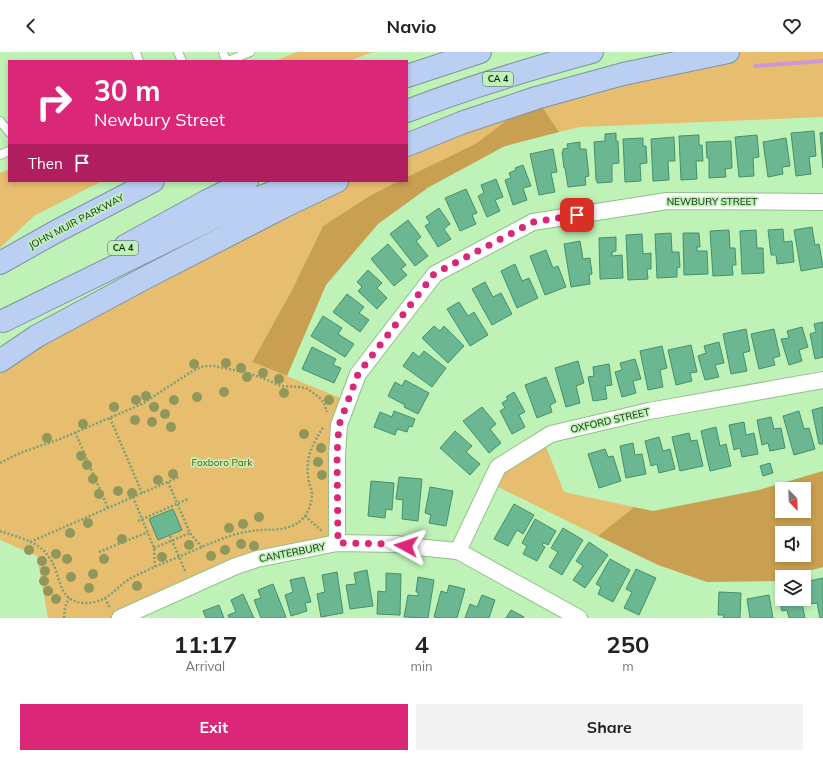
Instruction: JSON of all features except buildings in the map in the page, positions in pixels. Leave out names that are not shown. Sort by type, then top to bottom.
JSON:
[{"type":"highway","points":[[408,76],[480,52]]},
{"type":"highway","name":"CA 4","points":[[408,111],[539,66],[592,52]]},
{"type":"highway","points":[[408,145],[460,123],[544,96],[623,74],[728,52]]},
{"type":"highway","name":"JOHN MUIR PARKWAY","points":[[0,263],[57,231],[151,182]]},
{"type":"highway","name":"CA 4","points":[[2,322],[102,260],[154,230],[245,182]]},
{"type":"highway","points":[[2,322],[238,206],[299,182]]},
{"type":"highway","points":[[0,361],[37,336],[138,282],[283,207],[335,182]]},
{"type":"street","name":"NEWBURY STREET","points":[[338,543],[337,454],[339,425],[358,374],[434,274],[533,222],[666,201],[823,202]]},
{"type":"street","name":"OXFORD STREET","points":[[458,551],[498,468],[551,434],[649,411],[823,380]]},
{"type":"street","name":"CANTERBURY","points":[[120,618],[236,566],[257,559],[338,543],[396,544],[458,551],[578,618]]},
{"type":"lane","points":[[230,60],[250,52]]},
{"type":"lane","points":[[0,121],[8,131]]},
{"type":"path","points":[[0,463],[20,453],[142,404],[191,372],[207,366],[214,366],[248,374],[281,386],[306,388],[319,397],[324,403],[327,411],[327,420],[316,439],[308,461],[308,476],[312,494],[310,505],[305,516],[297,523],[280,530],[257,530],[219,540],[131,578],[100,601],[81,603],[75,602],[69,598],[62,589],[54,566],[49,557],[43,551],[36,545],[0,531]]},
{"type":"path","points":[[110,418],[142,493]]},
{"type":"path","points":[[75,432],[108,508]]},
{"type":"path","points":[[29,542],[179,477]]},
{"type":"path","points":[[168,482],[190,533],[202,547]]},
{"type":"path","points":[[133,497],[154,548],[155,568]]},
{"type":"path","points":[[138,520],[188,499]]},
{"type":"path","points":[[99,552],[148,532]]},
{"type":"path","points":[[154,548],[190,533]]},
{"type":"path","points":[[170,536],[192,586]]},
{"type":"path","points":[[64,618],[65,607],[69,598]]},
{"type":"green space","points":[[297,52],[373,52],[352,60],[277,60]]},
{"type":"green space","points":[[728,52],[823,52],[823,117],[580,127],[559,132],[536,99],[477,143],[408,177],[408,145],[461,123],[536,98],[623,74]]},
{"type":"green space","points":[[8,169],[8,182],[100,182],[34,216],[0,248],[0,173]]},
{"type":"green space","name":"Foxboro Park","points":[[335,182],[397,182],[371,195],[323,226],[292,290],[252,362],[348,401],[337,543],[257,559],[120,618],[48,618],[37,556],[0,540],[0,361]]},
{"type":"green space","points":[[543,439],[564,492],[634,507],[598,536],[490,483]]},
{"type":"shaded area","points":[[536,98],[559,132],[505,146],[429,187],[378,224],[326,285],[287,376],[252,362],[292,290],[323,226],[371,195],[397,182],[408,182],[408,177],[477,143]]},
{"type":"shaded area","points":[[823,471],[823,567],[811,570],[775,570],[775,581],[707,582],[658,565],[598,536],[634,507],[653,511],[759,490],[775,485],[775,518],[811,518],[811,482],[786,482]]},
{"type":"waterway","points":[[755,66],[823,61]]},
{"type":"route","points":[[406,546],[396,544],[338,543],[337,454],[339,425],[358,374],[434,274],[533,222],[577,215]]}]
